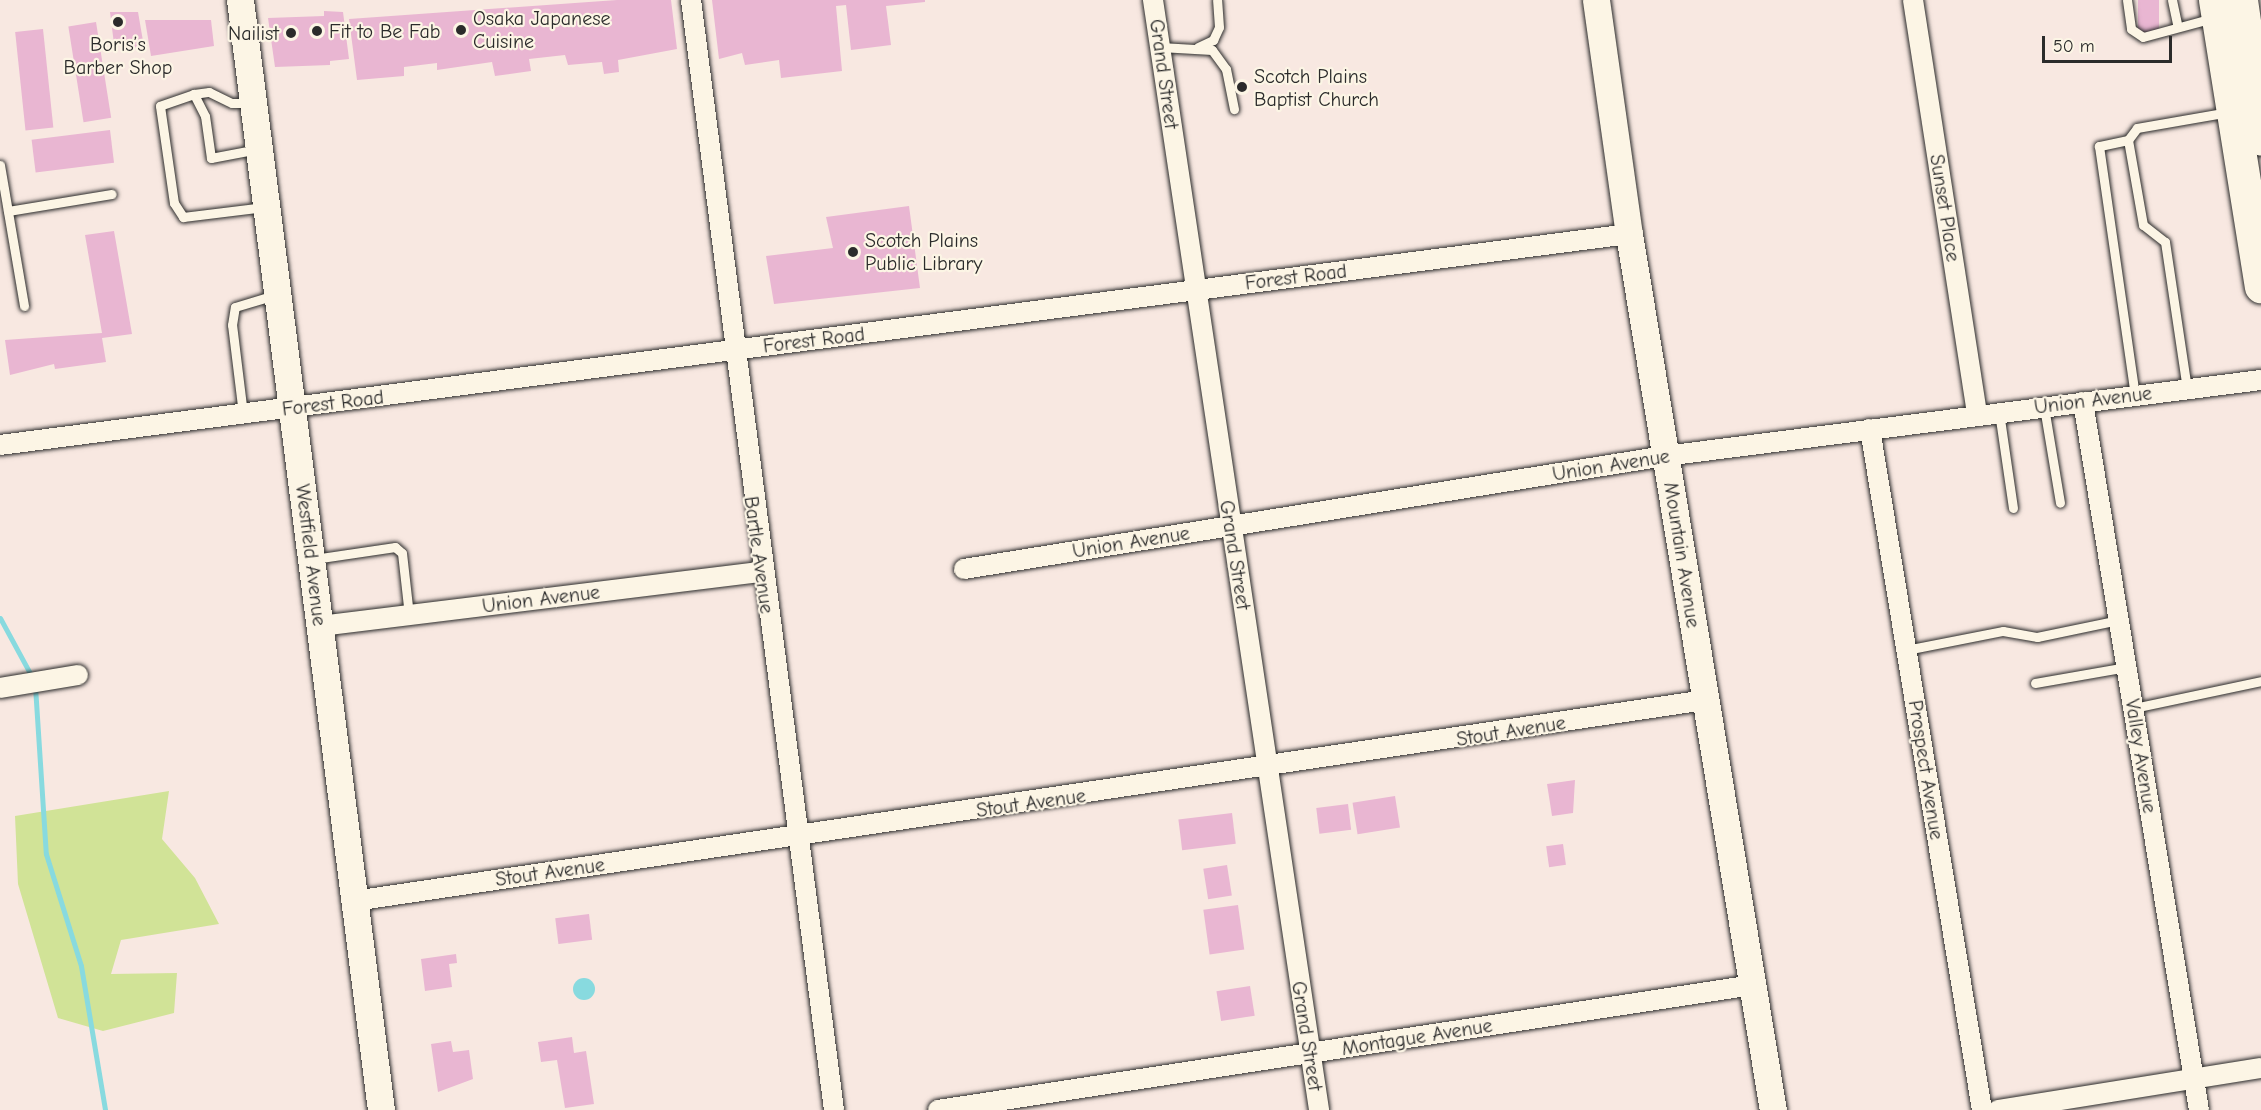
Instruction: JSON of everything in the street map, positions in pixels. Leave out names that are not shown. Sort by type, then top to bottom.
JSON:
[{"type":"highway","points":[[2225,6],[2233,111],[2261,286]]},
{"type":"highway","points":[[2225,6],[2261,139]]},
{"type":"street","name":"Westfield Avenue","points":[[240,0],[381,1110]]},
{"type":"street","name":"Bartle Avenue","points":[[691,0],[732,351],[834,1110]]},
{"type":"street","name":"Grand Street","points":[[1153,0],[1319,1110]]},
{"type":"street","name":"Mountain Avenue","points":[[1596,0],[1629,234],[1773,1110]]},
{"type":"street","name":"Sunset Place","points":[[1913,0],[1977,415]]},
{"type":"street","name":"Forest Road","points":[[0,445],[1629,234]]},
{"type":"street","name":"Union Avenue","points":[[964,569],[1665,456],[2261,380]]},
{"type":"street","name":"Valley Avenue","points":[[2083,402],[2199,1110]]},
{"type":"street","name":"Prospect Avenue","points":[[1870,429],[1982,1110]]},
{"type":"street","name":"Union Avenue","points":[[320,626],[762,572]]},
{"type":"street","points":[[0,688],[78,675]]},
{"type":"street","name":"Stout Avenue","points":[[354,901],[1267,769],[1706,700]]},
{"type":"street","name":"Montague Avenue","points":[[938,1110],[1753,985]]},
{"type":"street","points":[[1998,1110],[2261,1068]]},
{"type":"lane","points":[[1198,47],[1216,33],[1217,0]]},
{"type":"lane","points":[[2127,0],[2131,29],[2143,37],[2165,33],[2177,24],[2225,6]]},
{"type":"lane","points":[[2172,0],[2177,24]]},
{"type":"lane","points":[[1160,47],[1198,47],[1212,50],[1226,69],[1234,109]]},
{"type":"lane","points":[[252,103],[232,103],[209,92],[194,94],[160,106],[174,203],[183,217],[266,206]]},
{"type":"lane","points":[[194,94],[205,116],[211,158],[259,149]]},
{"type":"lane","points":[[2135,395],[2099,146],[2128,140],[2137,128],[2233,111]]},
{"type":"lane","points":[[2128,140],[2143,225],[2165,242],[2187,388]]},
{"type":"lane","points":[[0,165],[24,306]]},
{"type":"lane","points":[[8,211],[112,194]]},
{"type":"lane","points":[[243,414],[232,325],[235,307],[277,295]]},
{"type":"lane","points":[[2044,406],[2060,503]]},
{"type":"lane","points":[[2000,412],[2013,508]]},
{"type":"lane","points":[[311,560],[396,547],[402,554],[409,615]]},
{"type":"lane","points":[[1906,650],[2003,631],[2037,637],[2119,620]]},
{"type":"lane","points":[[2035,683],[2127,667]]},
{"type":"lane","points":[[2134,708],[2261,681]]},
{"type":"green space","points":[[169,791],[162,839],[195,878],[219,924],[121,940],[111,974],[177,973],[174,1013],[103,1031],[58,1018],[18,884],[15,816]]},
{"type":"water","points":[[584,978],[592,981],[595,989],[592,997],[584,1000],[576,997],[573,989],[576,981]]},
{"type":"building","points":[[617,0],[671,0],[677,49],[618,60],[619,72],[604,74],[602,62],[568,65],[565,55],[529,59],[531,71],[495,76],[492,62],[437,70],[437,63],[404,67],[404,76],[357,80],[349,19]]},
{"type":"building","points":[[712,0],[925,0],[925,2],[886,6],[891,45],[851,50],[846,5],[836,6],[842,71],[781,78],[779,60],[745,65],[742,53],[719,59]]},
{"type":"building","points":[[2138,0],[2159,0],[2159,33],[2138,33]]},
{"type":"building","points":[[324,11],[343,12],[349,59],[330,61],[330,65],[275,67],[268,18],[324,16]]},
{"type":"building","points":[[110,12],[138,12],[143,41],[135,48],[114,44]]},
{"type":"building","points":[[145,20],[211,20],[214,46],[151,56]]},
{"type":"building","points":[[96,22],[111,118],[84,122],[68,26]]},
{"type":"building","points":[[43,29],[53,127],[26,130],[15,32]]},
{"type":"building","points":[[110,130],[114,163],[36,172],[32,140]]},
{"type":"building","name":"Scotch Plains Public Library","points":[[909,206],[920,288],[774,304],[766,256],[833,248],[826,217]]},
{"type":"building","points":[[114,231],[132,334],[102,338],[106,362],[55,369],[54,364],[10,375],[5,340],[102,333],[85,235]]},
{"type":"building","points":[[1575,780],[1573,813],[1552,816],[1547,784]]},
{"type":"building","points":[[1395,796],[1400,828],[1358,834],[1353,803]]},
{"type":"building","points":[[1348,804],[1351,830],[1319,834],[1316,808]]},
{"type":"building","points":[[1232,813],[1236,844],[1182,850],[1178,820]]},
{"type":"building","points":[[1563,844],[1566,865],[1549,867],[1546,846]]},
{"type":"building","points":[[1227,865],[1232,896],[1208,899],[1203,869]]},
{"type":"building","points":[[1238,905],[1244,950],[1210,954],[1203,910]]},
{"type":"building","points":[[589,914],[592,940],[558,944],[555,918]]},
{"type":"building","points":[[456,954],[457,963],[449,964],[452,987],[425,991],[421,959]]},
{"type":"building","points":[[1250,986],[1255,1016],[1221,1021],[1216,991]]},
{"type":"building","points":[[572,1037],[574,1053],[586,1051],[594,1104],[565,1108],[557,1060],[541,1062],[538,1042]]},
{"type":"building","points":[[451,1041],[453,1052],[469,1050],[473,1079],[438,1092],[431,1044]]},
{"type":"waterway","points":[[0,618],[32,677]]},
{"type":"waterway","points":[[35,686],[46,854],[81,966],[105,1110]]},
{"type":"place","name":"Boris’s Barber Shop","points":[[118,22]]},
{"type":"place","name":"Osaka Japanese Cuisine","points":[[461,30]]},
{"type":"place","name":"Fit to Be Fab","points":[[317,31]]},
{"type":"place","name":"Nailist","points":[[291,33]]},
{"type":"place","name":"Scotch Plains Baptist Church","points":[[1242,87]]},
{"type":"place","name":"Scotch Plains Public Library","points":[[853,252]]}]
